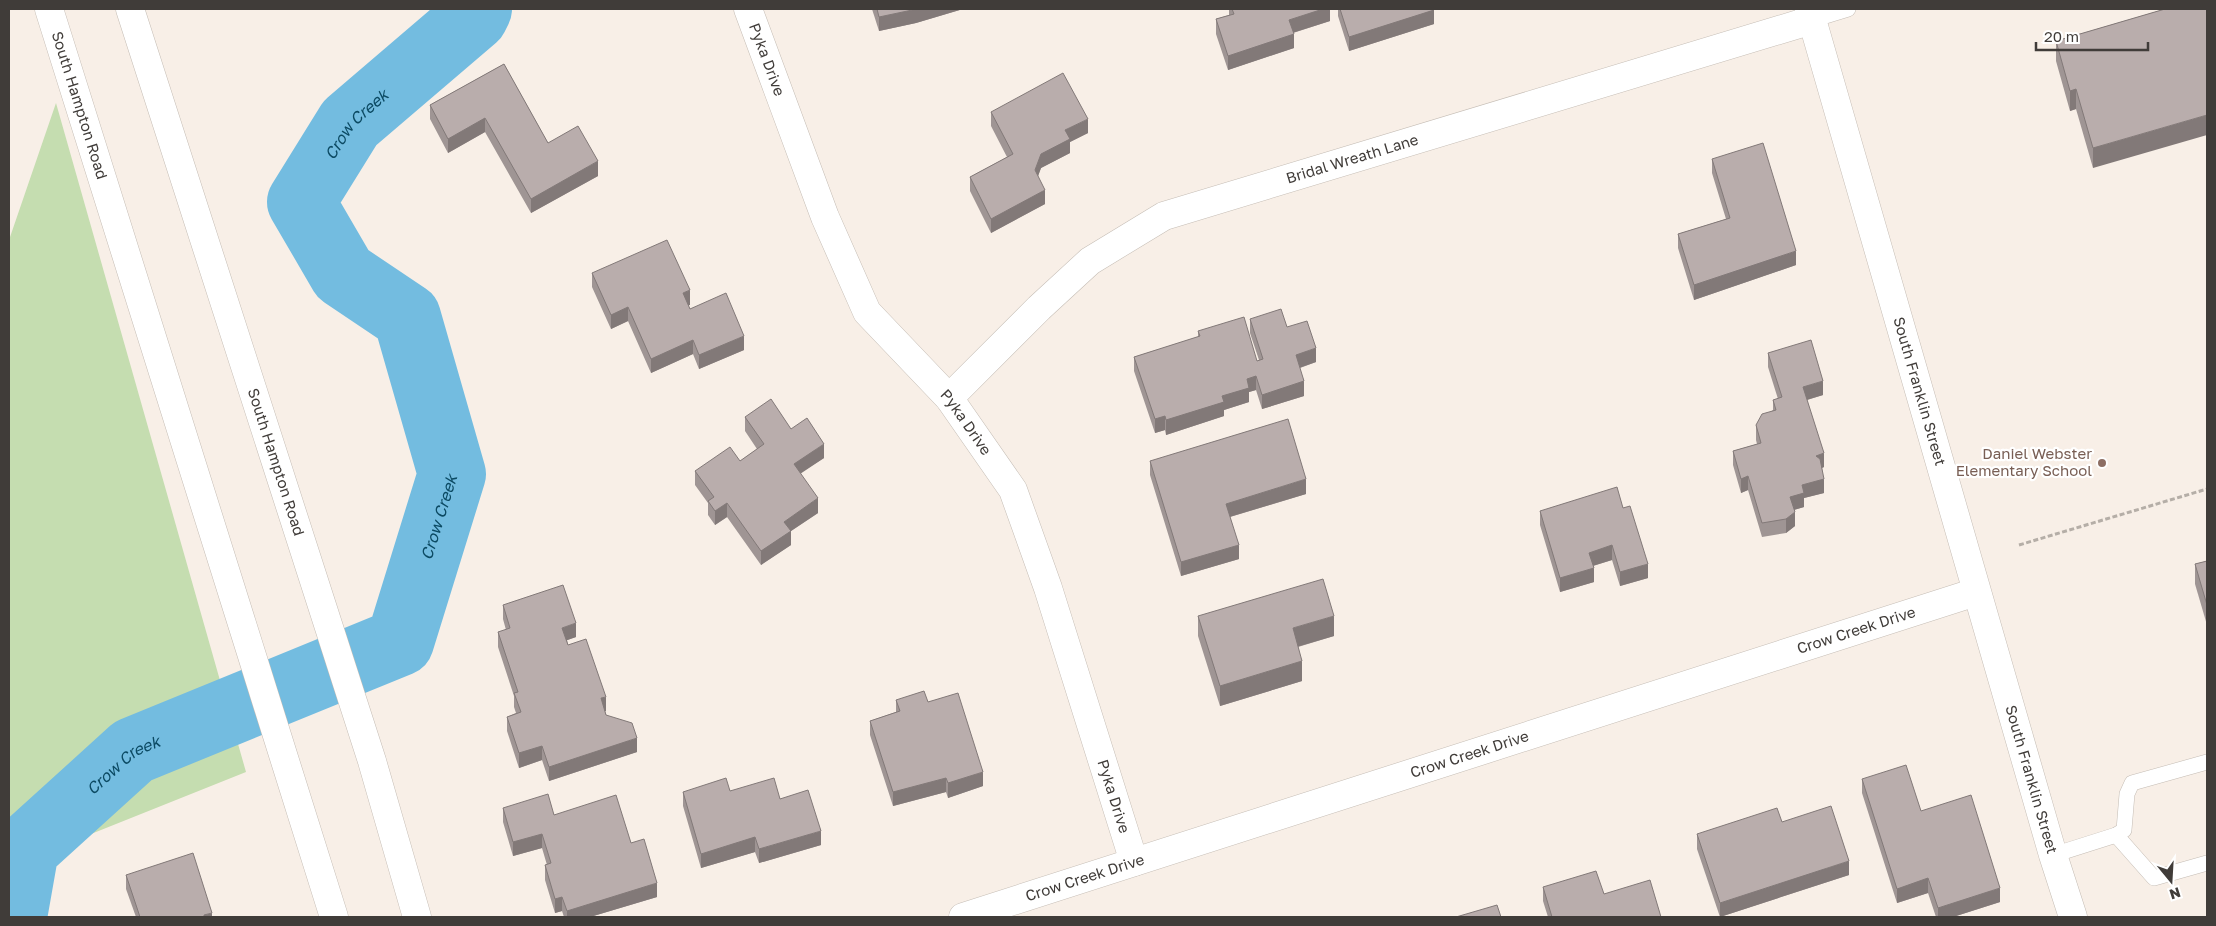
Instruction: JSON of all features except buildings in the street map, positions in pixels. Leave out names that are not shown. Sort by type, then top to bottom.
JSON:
[{"type":"street","name":"South Hampton Road","points":[[49,9],[334,917]]},
{"type":"street","name":"South Hampton Road","points":[[130,9],[372,761],[417,917]]},
{"type":"street","name":"Pyka Drive","points":[[748,9],[825,217],[867,312],[949,398],[1013,490],[1048,588],[1134,862]]},
{"type":"street","name":"Bridal Wreath Lane","points":[[949,398],[1039,308],[1090,261],[1164,216],[1810,14]]},
{"type":"street","name":"South Franklin Street","points":[[1810,14],[2052,855],[2073,917]]},
{"type":"street","name":"Crow Creek Drive","points":[[963,917],[1976,592]]},
{"type":"lane","points":[[1810,14],[1848,9]]},
{"type":"lane","points":[[2052,855],[2116,835],[2124,830],[2126,794],[2132,783],[2207,762]]},
{"type":"lane","points":[[2116,835],[2154,878],[2207,863]]},
{"type":"path","points":[[2019,545],[2207,489]]},
{"type":"green space","points":[[56,103],[246,772],[41,854],[37,917],[9,917],[9,240]]},
{"type":"waterway","name":"Crow Creek","points":[[13,917],[25,849],[133,751],[400,642],[452,474],[407,317],[343,274],[301,202],[350,123],[474,17],[478,9]]},
{"type":"place","name":"Daniel Webster Elementary School","points":[[2102,463]]}]
